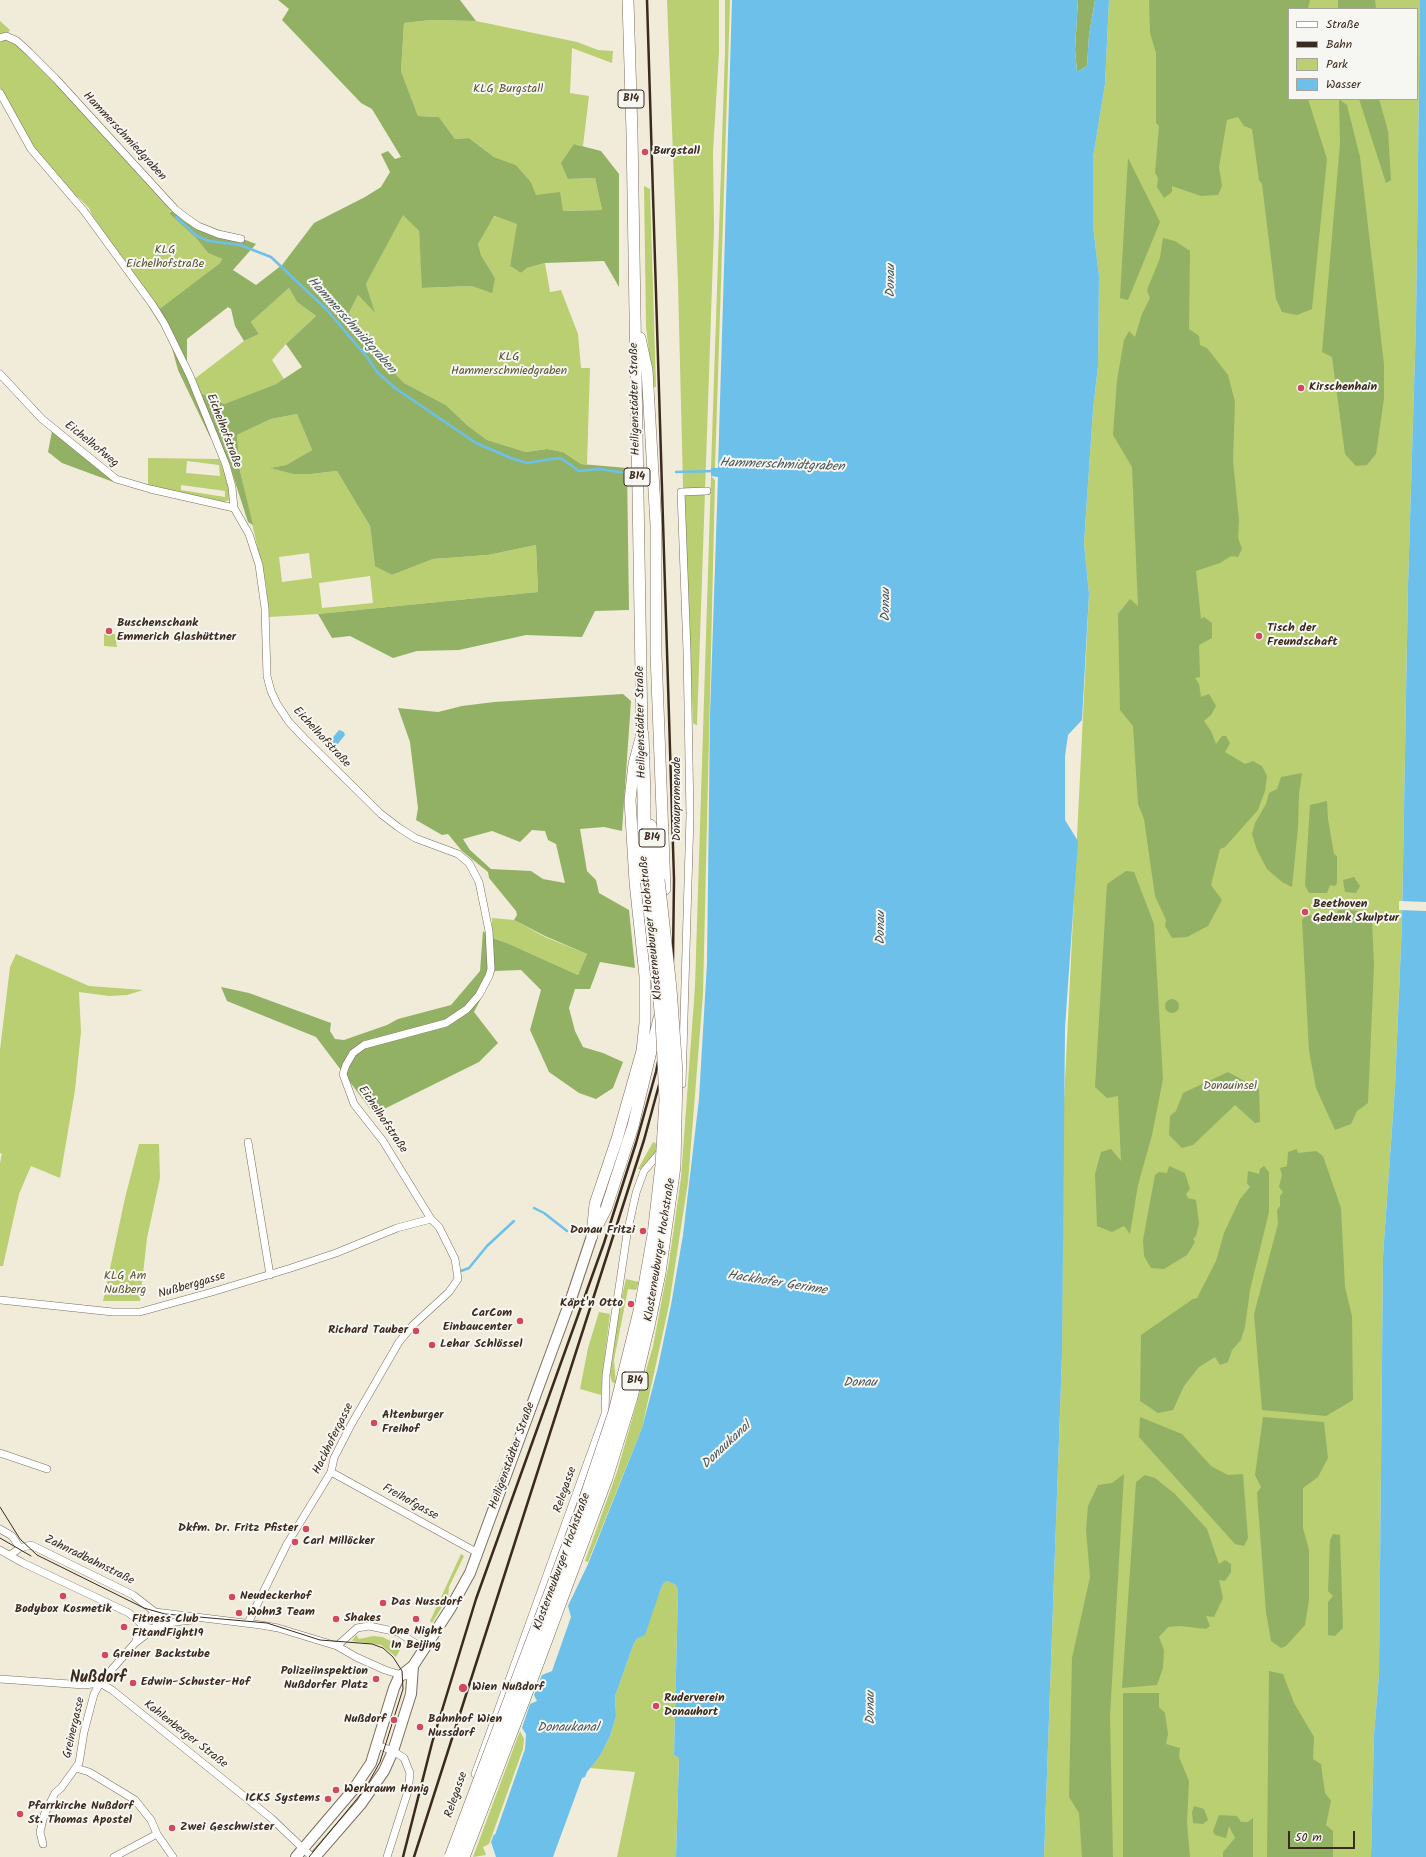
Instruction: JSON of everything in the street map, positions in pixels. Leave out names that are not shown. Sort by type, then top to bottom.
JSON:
[{"type":"highway","name":"Heiligenstädter Straße","points":[[642,734],[644,797]]},
{"type":"highway","name":"Klosterneuburger Hochstraße","points":[[450,1857],[583,1507],[615,1412],[642,1303],[655,1227],[662,1165],[666,1100],[662,1020],[644,852],[644,797]]},
{"type":"highway","name":"Klosterneuburger Hochstraße","points":[[463,1857],[532,1678],[606,1478],[631,1398],[659,1272],[674,1166],[676,1057],[658,880],[650,820],[644,797]]},
{"type":"main road","name":"Heiligenstädter Straße","points":[[628,0],[642,734]]},
{"type":"main road","points":[[592,1236],[606,1209],[633,1126],[661,1012],[668,955],[659,772],[656,670],[656,525],[647,370],[635,314]]},
{"type":"main road","points":[[592,1236],[595,1204],[617,1139],[642,1051],[645,1023],[645,976],[635,882],[630,800],[634,764],[642,734]]},
{"type":"main road","name":"Heiligenstädter Straße","points":[[400,1675],[413,1666],[450,1608],[470,1573],[572,1296],[592,1236]]},
{"type":"main road","points":[[315,1857],[371,1792],[384,1771],[393,1750],[411,1694],[413,1666]]},
{"type":"main road","points":[[296,1857],[353,1790],[371,1763],[394,1688],[400,1675]]},
{"type":"street","name":"Hammerschmiedgraben","points":[[0,38],[6,36],[17,41],[29,52],[185,218],[198,226],[218,234],[241,239]]},
{"type":"street","name":"Eichelhofstraße","points":[[0,93],[31,149],[104,236],[164,323],[195,389],[216,439],[232,487],[234,508],[249,534],[261,577],[265,608],[267,676],[271,691],[277,704],[289,722],[299,733],[381,814],[415,838],[451,851],[464,858],[479,882],[489,931],[491,958],[489,976],[479,995],[466,1009],[446,1023],[364,1045],[349,1059],[343,1074],[354,1104],[383,1141],[431,1219],[439,1227],[455,1259],[458,1278]]},
{"type":"street","name":"Eichelhofweg","points":[[0,374],[42,419],[116,479],[150,489],[234,508]]},
{"type":"street","name":"Donaupromenade","points":[[679,1131],[681,1121],[690,816],[687,651],[681,492],[707,491]]},
{"type":"street","name":"Relegasse","points":[[450,1857],[462,1812],[521,1652],[605,1414],[606,1375],[627,1234],[636,1193],[644,1171],[652,1160],[676,1136],[679,1131]]},
{"type":"street","points":[[248,1142],[270,1275]]},
{"type":"street","name":"Nußberggasse","points":[[0,1300],[113,1312],[140,1312],[270,1275],[336,1253],[397,1228],[431,1219]]},
{"type":"street","name":"Hackhofergasse","points":[[248,1623],[287,1544],[331,1472],[334,1458],[351,1425],[399,1342],[413,1325],[449,1292],[458,1278]]},
{"type":"street","points":[[0,1453],[47,1469]]},
{"type":"street","name":"Freihofgasse","points":[[331,1472],[478,1553]]},
{"type":"street","points":[[0,1529],[12,1536],[20,1548],[10,1555]]},
{"type":"street","name":"Zahnradbahnstraße","points":[[20,1548],[31,1545],[39,1548],[133,1595],[155,1612]]},
{"type":"street","points":[[0,1550],[23,1563],[129,1613],[142,1625],[155,1629],[157,1622],[155,1612]]},
{"type":"street","name":"Greinergasse","points":[[135,1643],[142,1625],[155,1612],[200,1619],[248,1623],[278,1628],[337,1646],[356,1657],[400,1675],[413,1678]]},
{"type":"street","name":"Greinergasse","points":[[43,1844],[40,1832],[48,1804],[79,1763],[84,1732],[94,1694],[100,1683],[135,1643],[155,1629],[180,1621],[200,1619]]},
{"type":"street","points":[[337,1646],[357,1628],[369,1626],[398,1632],[424,1649]]},
{"type":"street","points":[[0,1679],[84,1685],[100,1683]]},
{"type":"street","name":"Kahlenberger Straße","points":[[100,1683],[112,1690],[271,1818],[312,1857]]},
{"type":"street","points":[[377,1745],[393,1750],[404,1758],[409,1767],[410,1779],[404,1804],[387,1857]]},
{"type":"street","points":[[76,1768],[89,1772],[135,1800],[151,1820],[157,1834],[173,1857]]},
{"type":"street","points":[[114,1857],[157,1834]]},
{"type":"green space","points":[[278,0],[460,0],[476,21],[431,20],[404,23],[401,71],[418,116],[439,117],[455,139],[469,138],[494,157],[516,165],[531,182],[536,195],[560,192],[563,211],[602,210],[595,178],[568,179],[561,163],[574,144],[601,151],[619,174],[619,287],[604,261],[545,263],[527,268],[521,273],[510,266],[517,224],[494,216],[478,244],[481,255],[495,278],[492,293],[472,286],[422,288],[419,231],[403,215],[366,284],[375,313],[358,295],[349,313],[388,366],[404,383],[446,405],[467,425],[487,440],[526,452],[547,449],[563,452],[581,464],[627,468],[629,610],[595,611],[582,637],[526,635],[459,650],[417,651],[393,658],[350,636],[332,638],[318,614],[538,592],[536,545],[488,555],[433,559],[392,575],[375,566],[370,526],[337,471],[294,474],[270,468],[286,465],[312,450],[297,414],[271,419],[237,435],[240,471],[253,525],[248,522],[229,463],[209,435],[178,370],[166,326],[158,310],[220,263],[222,259],[208,253],[196,238],[169,213],[175,209],[185,217],[256,244],[233,270],[256,285],[282,265],[314,223],[365,197],[381,187],[390,172],[381,154],[388,151],[395,159],[401,157],[372,109],[361,103],[282,20],[289,9]],"holes":[[[289,288],[297,302],[316,316],[286,344],[302,367],[276,384],[224,404],[198,392],[187,368],[187,339],[228,307],[231,309],[235,326],[244,341],[259,334],[251,322]]]},
{"type":"green space","points":[[667,0],[719,0],[719,52],[713,152],[714,228],[697,725],[693,723],[683,485],[678,284]]},
{"type":"green space","points":[[725,0],[730,0],[729,34],[715,468],[711,468],[725,51]]},
{"type":"green space","points":[[1078,0],[1095,0],[1089,35],[1087,66],[1077,72],[1075,50]]},
{"type":"green space","name":"Donauinsel","points":[[1109,0],[1420,0],[1416,323],[1408,586],[1402,922],[1395,1086],[1383,1256],[1379,1674],[1374,1735],[1371,1857],[1044,1857],[1062,1355],[1063,1121],[1089,594],[1084,543],[1093,410],[1098,366],[1099,276],[1093,226],[1093,158],[1105,84]]},
{"type":"green space","points":[[1149,0],[1310,0],[1308,8],[1288,8],[1288,100],[1308,100],[1327,159],[1312,309],[1297,315],[1282,312],[1276,299],[1262,184],[1259,180],[1252,129],[1244,126],[1238,117],[1227,120],[1219,167],[1222,186],[1218,195],[1201,196],[1172,186],[1172,192],[1164,198],[1157,187],[1158,178],[1155,173],[1159,126],[1156,123],[1156,53],[1150,33]]},
{"type":"green space","points":[[1338,0],[1375,0],[1376,8],[1338,8]]},
{"type":"green space","name":"KLG Burgstall","points":[[431,20],[476,21],[577,42],[598,50],[613,51],[612,63],[572,48],[570,93],[589,96],[583,146],[574,144],[568,179],[595,178],[602,210],[562,211],[536,196],[531,182],[516,165],[494,157],[469,138],[455,139],[439,117],[418,116],[401,71],[404,23]]},
{"type":"green space","name":"KLG Eichelhofstraße","points":[[0,21],[10,30],[6,35],[17,41],[175,209],[169,212],[196,238],[208,253],[222,259],[220,263],[158,310],[92,215],[89,208],[78,197],[75,197],[33,148],[19,123],[0,87]]},
{"type":"green space","points":[[1339,100],[1347,105],[1360,157],[1384,364],[1384,398],[1376,454],[1367,465],[1356,466],[1345,454],[1332,357],[1322,352],[1340,144]]},
{"type":"green space","points":[[1359,100],[1379,100],[1388,131],[1391,180],[1386,183]]},
{"type":"green space","points":[[1128,158],[1160,222],[1128,300],[1120,298]]},
{"type":"green space","points":[[644,186],[650,189],[656,387],[653,387],[646,326]]},
{"type":"green space","name":"KLG Hammerschmiedgraben","points":[[403,214],[419,231],[423,288],[472,286],[495,278],[481,255],[478,244],[493,216],[518,224],[510,266],[521,273],[527,268],[545,263],[550,292],[561,290],[578,334],[581,368],[590,368],[587,464],[581,464],[563,452],[547,449],[526,452],[487,440],[467,425],[446,405],[404,383],[388,366],[349,313],[358,295],[374,312],[366,284]]},
{"type":"green space","points":[[1163,238],[1175,241],[1190,251],[1189,329],[1199,336],[1200,345],[1207,348],[1228,375],[1235,402],[1233,461],[1239,520],[1238,538],[1242,549],[1238,557],[1231,556],[1220,563],[1196,571],[1201,619],[1204,617],[1212,623],[1212,638],[1199,645],[1200,677],[1195,678],[1199,684],[1201,697],[1209,694],[1216,706],[1211,715],[1204,721],[1211,731],[1216,744],[1222,736],[1226,736],[1230,743],[1225,752],[1245,764],[1253,761],[1262,766],[1267,776],[1265,791],[1258,810],[1225,847],[1220,849],[1211,885],[1222,900],[1208,926],[1187,937],[1172,938],[1165,926],[1166,920],[1155,896],[1144,819],[1138,804],[1133,726],[1120,710],[1118,614],[1130,599],[1138,606],[1132,467],[1113,435],[1117,380],[1124,340],[1129,331],[1135,337],[1142,314],[1150,298],[1147,290],[1160,258]]},
{"type":"green space","points":[[289,288],[297,302],[316,316],[286,344],[272,360],[284,379],[276,384],[224,404],[198,392],[193,380],[244,341],[259,334],[251,322]]},
{"type":"green space","points":[[297,414],[312,450],[286,465],[271,468],[311,474],[337,471],[370,526],[375,565],[392,575],[433,559],[488,555],[536,545],[538,592],[318,614],[269,617],[266,584],[240,471],[237,435],[271,419]],"holes":[[[309,553],[312,578],[282,582],[279,557]],[[370,576],[373,603],[322,608],[319,583]]]},
{"type":"green space","points":[[52,431],[116,483],[62,463],[48,452]]},
{"type":"green space","points":[[148,458],[219,459],[231,494],[229,500],[224,502],[148,486]],"holes":[[[187,461],[219,465],[220,476],[186,473]],[[181,485],[225,491],[225,497],[181,490]]]},
{"type":"green space","points":[[711,476],[715,480],[703,994],[688,1182],[669,1305],[642,1428],[588,1562],[585,1561],[617,1472],[653,1346],[669,1262],[681,1178],[695,986]]},
{"type":"green space","points":[[104,634],[115,634],[117,647],[104,646]]},
{"type":"green space","points":[[623,694],[631,701],[622,831],[604,827],[580,829],[587,871],[596,880],[599,893],[629,910],[635,968],[600,962],[590,989],[575,989],[569,1008],[575,1031],[583,1047],[603,1053],[623,1062],[613,1088],[596,1099],[579,1093],[549,1072],[530,1030],[541,990],[521,970],[495,971],[474,1012],[498,1043],[479,1062],[374,1114],[316,1037],[227,1001],[221,987],[249,993],[331,1023],[330,1031],[335,1039],[344,1040],[387,1025],[398,1019],[451,1005],[480,971],[483,931],[492,938],[507,943],[578,975],[587,954],[545,936],[514,920],[517,915],[516,911],[489,878],[488,872],[462,851],[448,834],[442,835],[416,820],[418,808],[410,742],[398,708],[438,712],[462,706],[494,702]],"holes":[[[532,830],[545,831],[548,840],[556,844],[565,883],[543,879],[531,871],[491,869],[470,850],[463,839],[492,831],[520,842]]]},
{"type":"green space","points":[[1302,773],[1292,887],[1282,882],[1267,869],[1257,850],[1252,834],[1255,823],[1266,804],[1269,793],[1277,789],[1281,777]]},
{"type":"green space","points":[[1327,801],[1328,819],[1334,854],[1337,856],[1337,883],[1335,886],[1330,885],[1327,893],[1309,893],[1305,885],[1310,805]]},
{"type":"green space","points":[[1126,871],[1134,872],[1154,924],[1163,1079],[1152,1135],[1138,1185],[1130,1234],[1124,1226],[1112,1232],[1097,1226],[1095,1174],[1101,1152],[1111,1149],[1121,1161],[1118,1096],[1107,1098],[1095,1087],[1107,884]]},
{"type":"green space","points":[[1354,877],[1360,886],[1356,893],[1345,892],[1343,880]]},
{"type":"green space","points":[[1338,910],[1367,911],[1372,920],[1374,966],[1368,1103],[1357,1111],[1351,1124],[1335,1130],[1316,1088],[1309,1051],[1302,920],[1305,916],[1336,916]]},
{"type":"green space","points":[[492,918],[514,920],[545,937],[587,954],[578,975],[507,943],[492,938]]},
{"type":"green space","points":[[16,954],[89,986],[143,990],[127,995],[109,996],[79,992],[81,1032],[75,1090],[60,1178],[31,1166],[19,1194],[3,1266],[0,1266],[0,1163],[2,1154],[0,1153],[0,1050],[10,967]]},
{"type":"green space","points":[[1169,999],[1175,999],[1179,1003],[1179,1009],[1175,1013],[1169,1013],[1165,1009],[1165,1003]]},
{"type":"green space","points":[[1228,1072],[1259,1089],[1260,1122],[1255,1123],[1235,1105],[1193,1145],[1182,1148],[1169,1135],[1170,1116],[1176,1111],[1183,1093]]},
{"type":"green space","points":[[653,1142],[657,1144],[656,1152],[642,1169],[638,1169]]},
{"type":"green space","name":"KLG Am Nußberg","points":[[139,1144],[159,1144],[160,1178],[147,1238],[140,1301],[103,1301],[125,1198]]},
{"type":"green space","points":[[1297,1149],[1298,1153],[1316,1151],[1323,1156],[1341,1208],[1345,1287],[1352,1316],[1353,1400],[1326,1416],[1262,1410],[1254,1314],[1278,1224],[1277,1210],[1280,1206],[1280,1196],[1283,1192],[1279,1187],[1282,1175],[1280,1168],[1287,1166],[1288,1152]]},
{"type":"green space","points":[[1169,1166],[1185,1173],[1190,1189],[1186,1194],[1188,1198],[1196,1200],[1199,1223],[1196,1236],[1193,1239],[1195,1242],[1187,1255],[1164,1269],[1151,1268],[1144,1256],[1143,1240],[1155,1175],[1159,1172],[1167,1173]]},
{"type":"green space","points":[[1264,1166],[1269,1172],[1269,1212],[1250,1290],[1245,1327],[1241,1340],[1232,1350],[1228,1362],[1220,1365],[1215,1357],[1199,1367],[1184,1386],[1173,1410],[1158,1413],[1140,1401],[1141,1335],[1193,1299],[1197,1298],[1216,1261],[1224,1233],[1240,1199],[1250,1187],[1247,1183],[1248,1171],[1259,1174],[1260,1169]]},
{"type":"green space","points":[[626,1279],[639,1282],[636,1290],[628,1289],[614,1360],[616,1384],[612,1382],[610,1375],[619,1309]]},
{"type":"green space","points":[[599,1312],[610,1314],[601,1395],[580,1389],[588,1348]]},
{"type":"green space","points":[[1140,1417],[1182,1434],[1211,1466],[1228,1475],[1243,1474],[1248,1538],[1244,1546],[1235,1544],[1139,1437]]},
{"type":"green space","points":[[1263,1417],[1324,1422],[1328,1458],[1318,1477],[1303,1488],[1303,1528],[1309,1550],[1309,1600],[1305,1625],[1286,1646],[1281,1648],[1271,1641],[1266,1612],[1257,1493],[1261,1487],[1255,1475]]},
{"type":"green space","points":[[1124,1474],[1110,1716],[1113,1857],[1082,1857],[1079,1813],[1069,1797],[1072,1658],[1090,1577],[1086,1530],[1088,1506],[1098,1485],[1112,1483]]},
{"type":"green space","points":[[1145,1475],[1155,1478],[1175,1494],[1207,1529],[1219,1564],[1225,1560],[1231,1564],[1231,1572],[1225,1581],[1219,1580],[1223,1598],[1214,1617],[1206,1616],[1210,1626],[1206,1629],[1180,1626],[1168,1627],[1159,1637],[1164,1650],[1163,1668],[1157,1685],[1122,1688],[1136,1482]]},
{"type":"green space","points":[[1333,1534],[1340,1535],[1343,1628],[1335,1636],[1328,1635],[1328,1602],[1333,1596],[1328,1591],[1330,1540]]},
{"type":"green space","points":[[461,1554],[464,1556],[449,1587],[448,1597],[432,1623],[430,1621]]},
{"type":"green space","points":[[667,1581],[676,1585],[678,1590],[674,1755],[679,1758],[676,1857],[617,1857],[635,1772],[590,1768],[600,1756],[610,1736],[616,1716],[615,1696],[634,1643],[640,1636],[663,1584]]},
{"type":"green space","points":[[356,1635],[359,1639],[373,1636],[382,1637],[402,1646],[396,1657],[381,1645],[352,1641]]},
{"type":"green space","points":[[1269,1671],[1283,1674],[1294,1703],[1314,1737],[1313,1759],[1321,1764],[1325,1793],[1331,1801],[1326,1825],[1333,1831],[1333,1857],[1267,1857]]},
{"type":"green space","points":[[1123,1693],[1159,1693],[1159,1707],[1165,1713],[1168,1734],[1166,1744],[1180,1748],[1179,1757],[1189,1781],[1187,1823],[1190,1857],[1123,1857]]},
{"type":"green space","points":[[520,1731],[524,1739],[523,1749],[489,1844],[483,1847],[486,1855],[473,1857]]},
{"type":"green space","points":[[1194,1806],[1204,1809],[1208,1820],[1203,1824],[1193,1823],[1192,1812]]},
{"type":"green space","points":[[1219,1815],[1237,1816],[1241,1822],[1248,1822],[1253,1818],[1253,1857],[1223,1857],[1223,1852],[1235,1838],[1229,1826],[1226,1838],[1215,1835],[1213,1831]]},
{"type":"water","name":"Donau","points":[[732,0],[1078,0],[1075,50],[1077,72],[1087,66],[1089,35],[1095,0],[1109,0],[1105,84],[1093,158],[1093,226],[1099,276],[1098,366],[1093,410],[1084,543],[1089,594],[1082,720],[1068,735],[1065,756],[1065,820],[1078,841],[1065,1028],[1062,1355],[1044,1857],[676,1857],[679,1758],[674,1755],[678,1590],[676,1585],[667,1581],[663,1584],[660,1591],[645,1635],[638,1638],[634,1643],[615,1696],[616,1716],[610,1736],[600,1756],[587,1772],[585,1777],[582,1778],[553,1857],[496,1857],[491,1842],[494,1834],[495,1835],[525,1749],[526,1734],[522,1728],[530,1704],[537,1701],[534,1695],[542,1675],[552,1671],[571,1617],[568,1606],[588,1564],[642,1428],[658,1367],[671,1305],[683,1235],[699,1099],[707,963],[710,715],[718,477],[711,476],[711,468],[718,468]]},
{"type":"water","points":[[1420,0],[1426,0],[1426,1857],[1371,1857],[1374,1735],[1379,1674],[1383,1256],[1395,1086],[1402,922],[1408,586],[1416,323]]},
{"type":"water","points":[[339,730],[344,732],[345,735],[336,746],[330,741]]},
{"type":"pier","points":[[1399,901],[1426,902],[1426,911],[1399,910]]},
{"type":"waterway","name":"Hammerschmidtgraben","points":[[176,217],[197,236],[209,241],[240,245],[271,257],[327,310],[367,357],[377,372],[395,388],[476,443],[527,463],[558,458],[562,459],[579,471],[599,469],[626,473]]},
{"type":"waterway","name":"Hammerschmidtgraben","points":[[676,472],[714,471]]},
{"type":"waterway","name":"Hackhofer Gerinne","points":[[534,1208],[544,1213],[567,1231]]},
{"type":"waterway","name":"Hackhofer Gerinne","points":[[461,1271],[469,1268],[487,1246],[514,1221]]},
{"type":"tram line","points":[[0,1507],[20,1539],[37,1555],[144,1608],[165,1614],[267,1623],[320,1640],[372,1644],[383,1648],[393,1657],[402,1671],[403,1689],[380,1762],[365,1789],[309,1857]]},
{"type":"tram line","points":[[0,1538],[31,1556]]},
{"type":"railway","points":[[403,1857],[432,1743],[476,1599],[604,1243],[636,1143],[656,1072],[671,996],[674,879],[647,0]]},
{"type":"railway","points":[[665,1058],[674,1009]]},
{"type":"railway","points":[[414,1857],[644,1140],[662,1074]]},
{"type":"place","name":"Burgstall","points":[[645,152]]},
{"type":"place","name":"Kirschenhain","points":[[1301,388]]},
{"type":"place","name":"Buschenschank Emmerich Glashüttner","points":[[109,631]]},
{"type":"place","name":"Tisch der Freundschaft","points":[[1259,636]]},
{"type":"place","name":"Beethoven Gedenk Skulptur","points":[[1305,912]]},
{"type":"place","name":"Donau Fritzi","points":[[643,1231]]},
{"type":"place","name":"Käpt'n Otto","points":[[631,1304]]},
{"type":"place","name":"CarCom Einbaucenter","points":[[520,1321]]},
{"type":"place","name":"Richard Tauber","points":[[416,1331]]},
{"type":"place","name":"Lehar Schlössel","points":[[432,1345]]},
{"type":"place","name":"Altenburger Freihof","points":[[374,1423]]},
{"type":"place","name":"Dkfm. Dr. Fritz Pfister","points":[[306,1529]]},
{"type":"place","name":"Carl Millöcker","points":[[295,1542]]},
{"type":"place","name":"Bodybox Kosmetik","points":[[63,1596]]},
{"type":"place","name":"Neudeckerhof","points":[[232,1597]]},
{"type":"place","name":"Das Nussdorf","points":[[383,1603]]},
{"type":"place","name":"Wohn3 Team","points":[[239,1613]]},
{"type":"place","name":"Shakes","points":[[336,1619]]},
{"type":"place","name":"One Night In Beijing","points":[[416,1619]]},
{"type":"place","name":"Fitness Club FitandFight19","points":[[124,1627]]},
{"type":"place","name":"Greiner Backstube","points":[[105,1655]]},
{"type":"place","name":"Polizeiinspektion Nußdorfer Platz","points":[[376,1679]]},
{"type":"place","name":"Edwin-Schuster-Hof","points":[[133,1683]]},
{"type":"place","name":"Wien Nußdorf","points":[[463,1688]]},
{"type":"place","name":"Ruderverein Donauhort","points":[[656,1706]]},
{"type":"place","name":"Nußdorf","points":[[394,1720]]},
{"type":"place","name":"Bahnhof Wien Nussdorf","points":[[420,1727]]},
{"type":"place","name":"Werkraum Honig","points":[[336,1790]]},
{"type":"place","name":"ICKS Systems","points":[[328,1799]]},
{"type":"place","name":"Pfarrkirche Nußdorf St. Thomas Apostel","points":[[20,1814]]},
{"type":"place","name":"Zwei Geschwister","points":[[172,1828]]},
{"type":"district","name":"Nußdorf","points":[[98,1679]]},
{"type":"water label","name":"Donaukanal","points":[[727,1446]]},
{"type":"water label","name":"Donaukanal","points":[[568,1729]]}]
